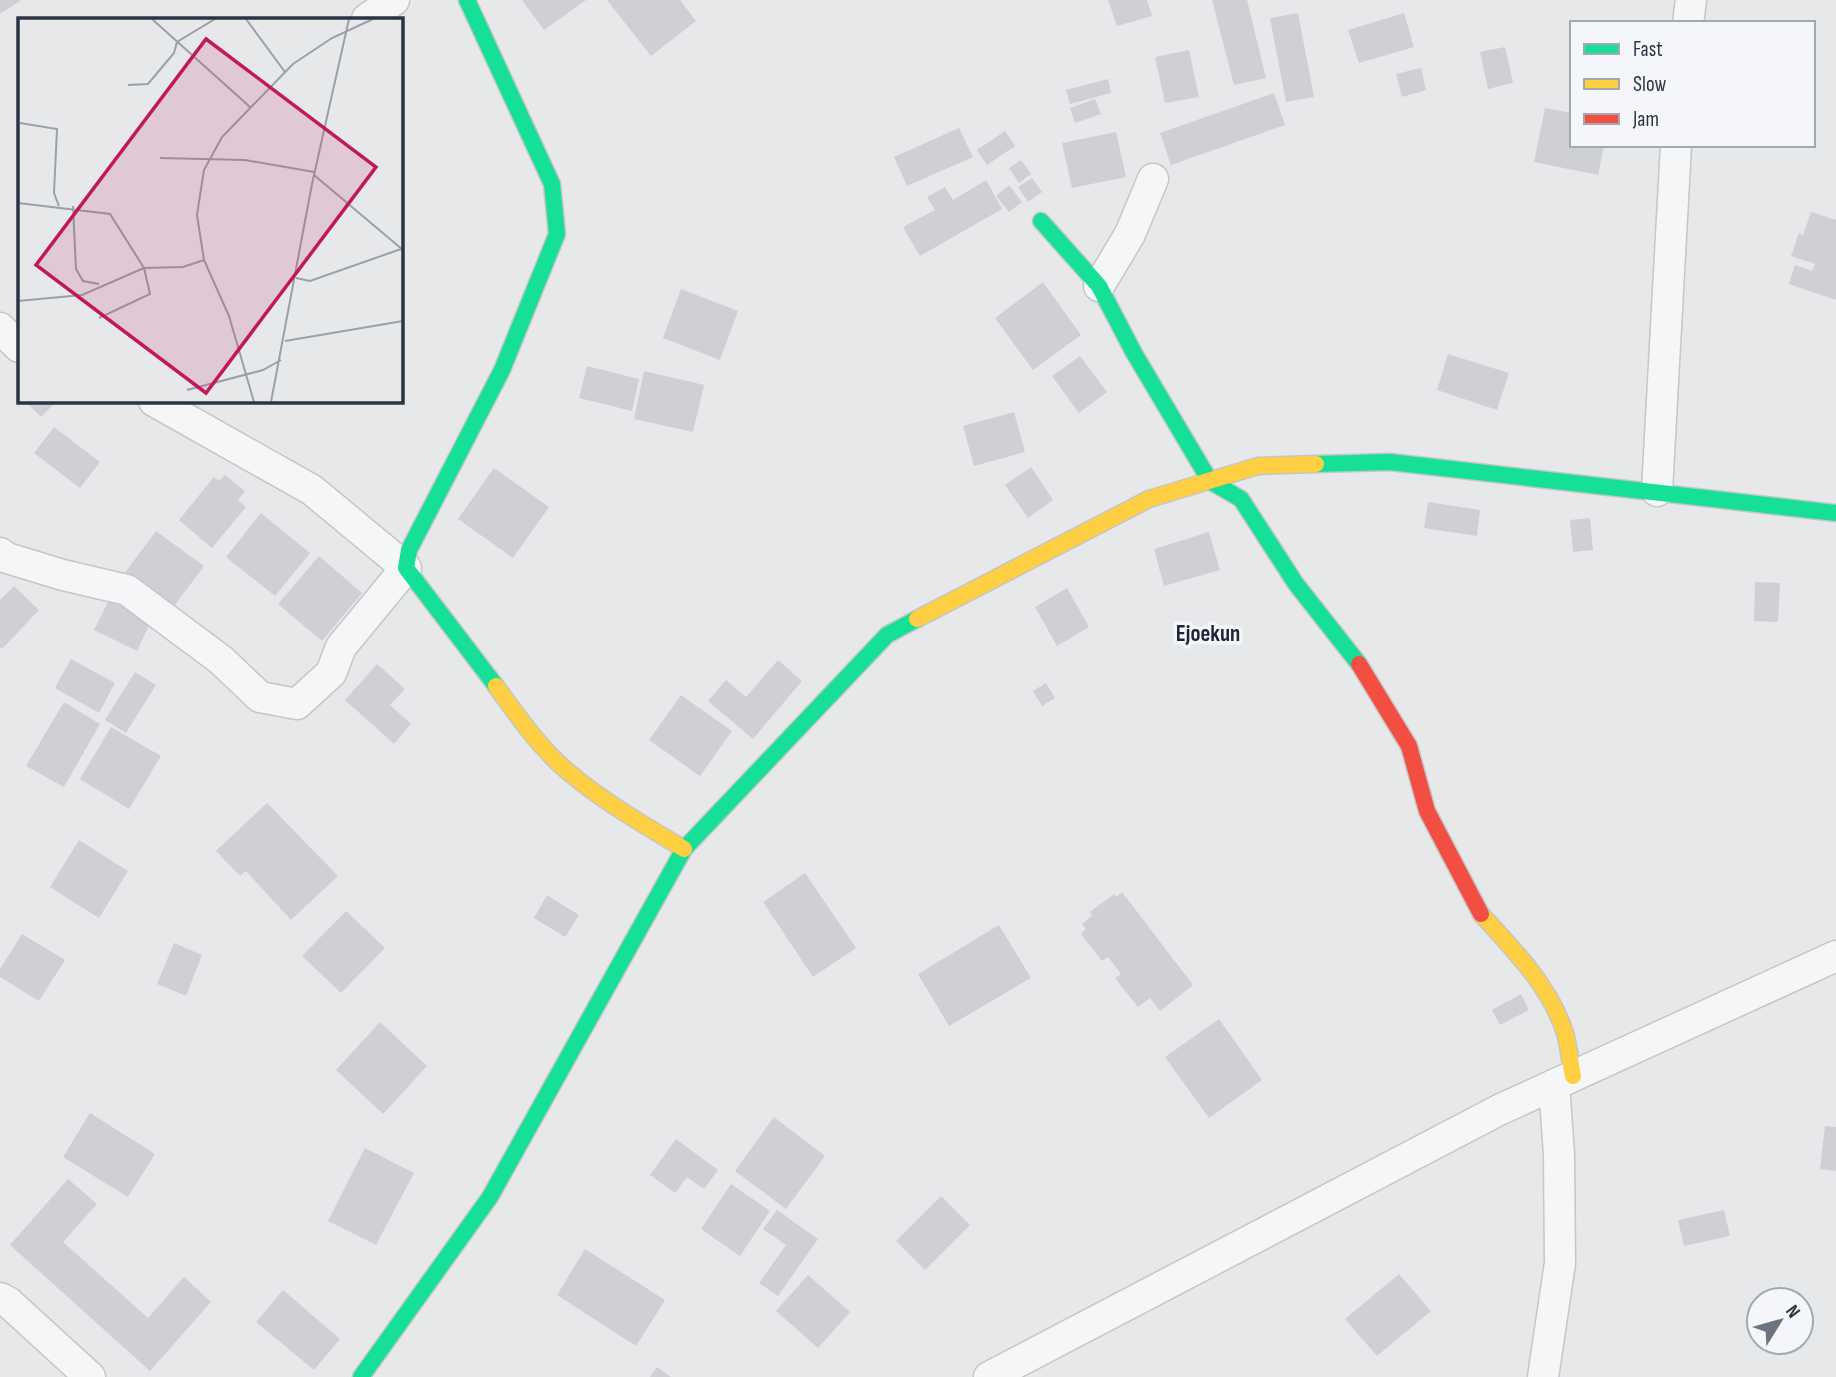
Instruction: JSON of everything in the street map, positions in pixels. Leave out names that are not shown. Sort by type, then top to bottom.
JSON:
[{"type":"street","points":[[368,18],[394,0]]},
{"type":"street","points":[[0,552],[7,558],[63,575],[127,590],[221,660],[260,697],[297,704],[331,673],[341,647],[406,568],[408,550],[502,370],[557,234],[552,184],[467,0]]},
{"type":"street","points":[[1688,21],[1690,0]]},
{"type":"street","points":[[1657,491],[1676,147]]},
{"type":"street","points":[[1099,286],[1130,234],[1153,179]]},
{"type":"street","points":[[1041,221],[1099,286],[1134,353],[1210,481],[1241,499],[1296,584],[1365,671],[1409,746],[1427,811],[1480,913],[1514,950],[1544,989],[1565,1033],[1559,1154],[1560,1263],[1543,1377]]},
{"type":"street","points":[[0,328],[18,346]]},
{"type":"street","points":[[156,402],[312,490],[406,568],[519,717],[565,769],[635,820],[684,849]]},
{"type":"street","points":[[362,1377],[489,1196],[684,849],[887,635],[1149,499],[1258,466],[1390,461],[1836,513]]},
{"type":"street","points":[[989,1377],[1487,1117],[1836,956]]},
{"type":"street","points":[[0,1297],[90,1377]]},
{"type":"building","points":[[0,0],[21,0],[0,14]]},
{"type":"building","points":[[522,0],[586,0],[544,30]]},
{"type":"building","points":[[607,0],[680,0],[696,21],[651,56]]},
{"type":"building","points":[[1108,0],[1147,0],[1152,16],[1117,26]]},
{"type":"building","points":[[1212,0],[1247,0],[1266,78],[1234,85]]},
{"type":"building","points":[[1298,13],[1314,97],[1286,102],[1270,18]]},
{"type":"building","points":[[1404,13],[1414,47],[1359,63],[1348,30]]},
{"type":"building","points":[[1505,47],[1513,83],[1488,89],[1480,52]]},
{"type":"building","points":[[1189,50],[1199,97],[1165,103],[1155,57]]},
{"type":"building","points":[[1421,68],[1426,90],[1402,97],[1396,74]]},
{"type":"building","points":[[1108,79],[1111,93],[1070,104],[1066,90]]},
{"type":"building","points":[[1274,93],[1285,125],[1171,165],[1160,133]]},
{"type":"building","points":[[1095,99],[1101,114],[1075,123],[1070,108]]},
{"type":"building","points":[[1545,108],[1570,113],[1570,147],[1604,147],[1598,175],[1534,162]]},
{"type":"building","points":[[959,128],[973,157],[907,186],[894,157]]},
{"type":"building","points":[[1005,131],[1015,146],[987,165],[977,150]]},
{"type":"building","points":[[1116,132],[1126,177],[1072,188],[1062,143]]},
{"type":"building","points":[[1021,160],[1031,174],[1019,183],[1009,168]]},
{"type":"building","points":[[1032,178],[1042,192],[1028,202],[1018,187]]},
{"type":"building","points":[[986,180],[1002,209],[920,256],[903,227],[935,210],[927,197],[945,187],[953,200]]},
{"type":"building","points":[[1009,185],[1022,202],[1009,212],[996,196]]},
{"type":"building","points":[[1811,212],[1836,220],[1836,300],[1789,284],[1795,265],[1812,271],[1815,264],[1791,256],[1799,233],[1803,235]]},
{"type":"building","points":[[1043,282],[1081,335],[1033,370],[995,318]]},
{"type":"building","points":[[681,289],[738,311],[720,360],[663,338]]},
{"type":"building","points":[[1448,354],[1509,373],[1497,410],[1437,390]]},
{"type":"building","points":[[1080,356],[1107,392],[1079,413],[1052,376]]},
{"type":"building","points":[[587,366],[639,379],[632,411],[579,398]]},
{"type":"building","points":[[644,371],[704,385],[693,432],[634,419]]},
{"type":"building","points":[[26,402],[56,402],[41,417]]},
{"type":"building","points":[[1014,412],[1025,452],[974,466],[963,426]]},
{"type":"building","points":[[54,427],[100,462],[80,488],[34,453]]},
{"type":"building","points":[[1031,467],[1053,500],[1028,518],[1005,485]]},
{"type":"building","points":[[494,468],[549,507],[513,558],[458,519]]},
{"type":"building","points":[[225,475],[245,491],[238,500],[246,507],[212,548],[179,520],[214,477],[219,481]]},
{"type":"building","points":[[1428,502],[1480,510],[1477,536],[1424,528]]},
{"type":"building","points":[[261,513],[310,553],[275,596],[226,557]]},
{"type":"building","points":[[1590,518],[1593,550],[1573,552],[1570,520]]},
{"type":"building","points":[[156,531],[204,566],[172,609],[124,574]]},
{"type":"building","points":[[1209,532],[1220,570],[1164,586],[1154,549]]},
{"type":"building","points":[[319,556],[362,593],[322,641],[278,604]]},
{"type":"building","points":[[1755,582],[1780,583],[1778,622],[1754,621]]},
{"type":"building","points":[[14,586],[39,610],[2,649],[0,600]]},
{"type":"building","points":[[1067,588],[1089,627],[1057,646],[1035,607]]},
{"type":"building","points":[[109,600],[151,621],[137,651],[94,630]]},
{"type":"building","points":[[71,659],[115,683],[99,713],[55,688]]},
{"type":"building","points":[[778,660],[802,681],[753,739],[708,701],[726,680],[746,697]]},
{"type":"building","points":[[377,664],[405,689],[390,705],[411,724],[394,744],[345,700]]},
{"type":"building","points":[[135,672],[156,685],[126,733],[105,720]]},
{"type":"building","points":[[1046,683],[1055,698],[1042,706],[1033,691]]},
{"type":"building","points":[[681,695],[732,731],[700,776],[649,740]]},
{"type":"building","points":[[64,702],[100,724],[64,787],[26,766]]},
{"type":"building","points":[[111,727],[161,756],[129,809],[80,779]]},
{"type":"building","points":[[267,803],[338,876],[291,920],[246,871],[240,876],[216,851]]},
{"type":"building","points":[[79,840],[128,871],[99,918],[50,887]]},
{"type":"building","points":[[805,873],[856,948],[813,977],[763,902]]},
{"type":"building","points":[[1122,892],[1193,985],[1160,1011],[1150,998],[1138,1007],[1115,978],[1121,974],[1108,957],[1102,961],[1081,934],[1086,929],[1082,924],[1092,916],[1090,912],[1114,894],[1116,897]]},
{"type":"building","points":[[547,895],[579,915],[565,937],[534,918]]},
{"type":"building","points":[[346,911],[385,948],[341,993],[302,956]]},
{"type":"building","points":[[999,925],[1031,978],[949,1026],[918,974]]},
{"type":"building","points":[[22,934],[65,960],[39,1001],[0,977],[0,969]]},
{"type":"building","points":[[174,943],[202,955],[186,996],[157,984]]},
{"type":"building","points":[[1521,994],[1529,1010],[1500,1025],[1492,1010]]},
{"type":"building","points":[[1219,1019],[1262,1080],[1209,1118],[1165,1057]]},
{"type":"building","points":[[380,1022],[427,1066],[383,1114],[336,1070]]},
{"type":"building","points":[[90,1113],[155,1154],[128,1197],[63,1157]]},
{"type":"building","points":[[774,1117],[825,1156],[786,1209],[735,1171]]},
{"type":"building","points":[[1825,1126],[1836,1127],[1836,1171],[1820,1169]]},
{"type":"building","points":[[676,1139],[718,1170],[704,1189],[687,1177],[675,1193],[650,1175]]},
{"type":"building","points":[[365,1148],[414,1173],[376,1245],[328,1221]]},
{"type":"building","points":[[68,1179],[97,1204],[63,1242],[148,1318],[184,1277],[211,1302],[150,1371],[10,1245]]},
{"type":"building","points":[[731,1184],[770,1211],[740,1256],[701,1229]]},
{"type":"building","points":[[941,1196],[970,1225],[925,1270],[896,1241]]},
{"type":"building","points":[[777,1210],[818,1239],[778,1296],[759,1283],[786,1245],[763,1229]]},
{"type":"building","points":[[1724,1210],[1730,1236],[1684,1246],[1678,1220]]},
{"type":"building","points":[[585,1249],[665,1300],[636,1346],[557,1295]]},
{"type":"building","points":[[1399,1274],[1431,1311],[1377,1356],[1345,1319]]},
{"type":"building","points":[[808,1275],[850,1312],[818,1348],[776,1311]]},
{"type":"building","points":[[283,1290],[340,1339],[314,1370],[256,1322]]},
{"type":"building","points":[[657,1367],[671,1377],[650,1377]]},
{"type":"traffic: fast","points":[[467,0],[552,184],[557,234],[502,370],[409,550],[406,568],[496,686]]},
{"type":"traffic: fast","points":[[1041,221],[1099,286],[1134,353],[1210,481],[1241,499],[1296,584],[1359,664]]},
{"type":"traffic: fast","points":[[1316,464],[1390,462],[1836,513]]},
{"type":"traffic: fast","points":[[361,1377],[490,1197],[684,849],[887,635],[917,619]]},
{"type":"traffic: slow","points":[[917,619],[1149,499],[1258,466],[1316,464]]},
{"type":"traffic: slow","points":[[496,686],[538,741],[566,770],[609,802],[684,849]]},
{"type":"traffic: slow","points":[[1481,914],[1529,969],[1550,1000],[1565,1033],[1573,1076]]},
{"type":"traffic: jam","points":[[1359,664],[1409,746],[1427,811],[1481,914]]},
{"type":"district","name":"Ejoekun","points":[[1208,634]]}]
